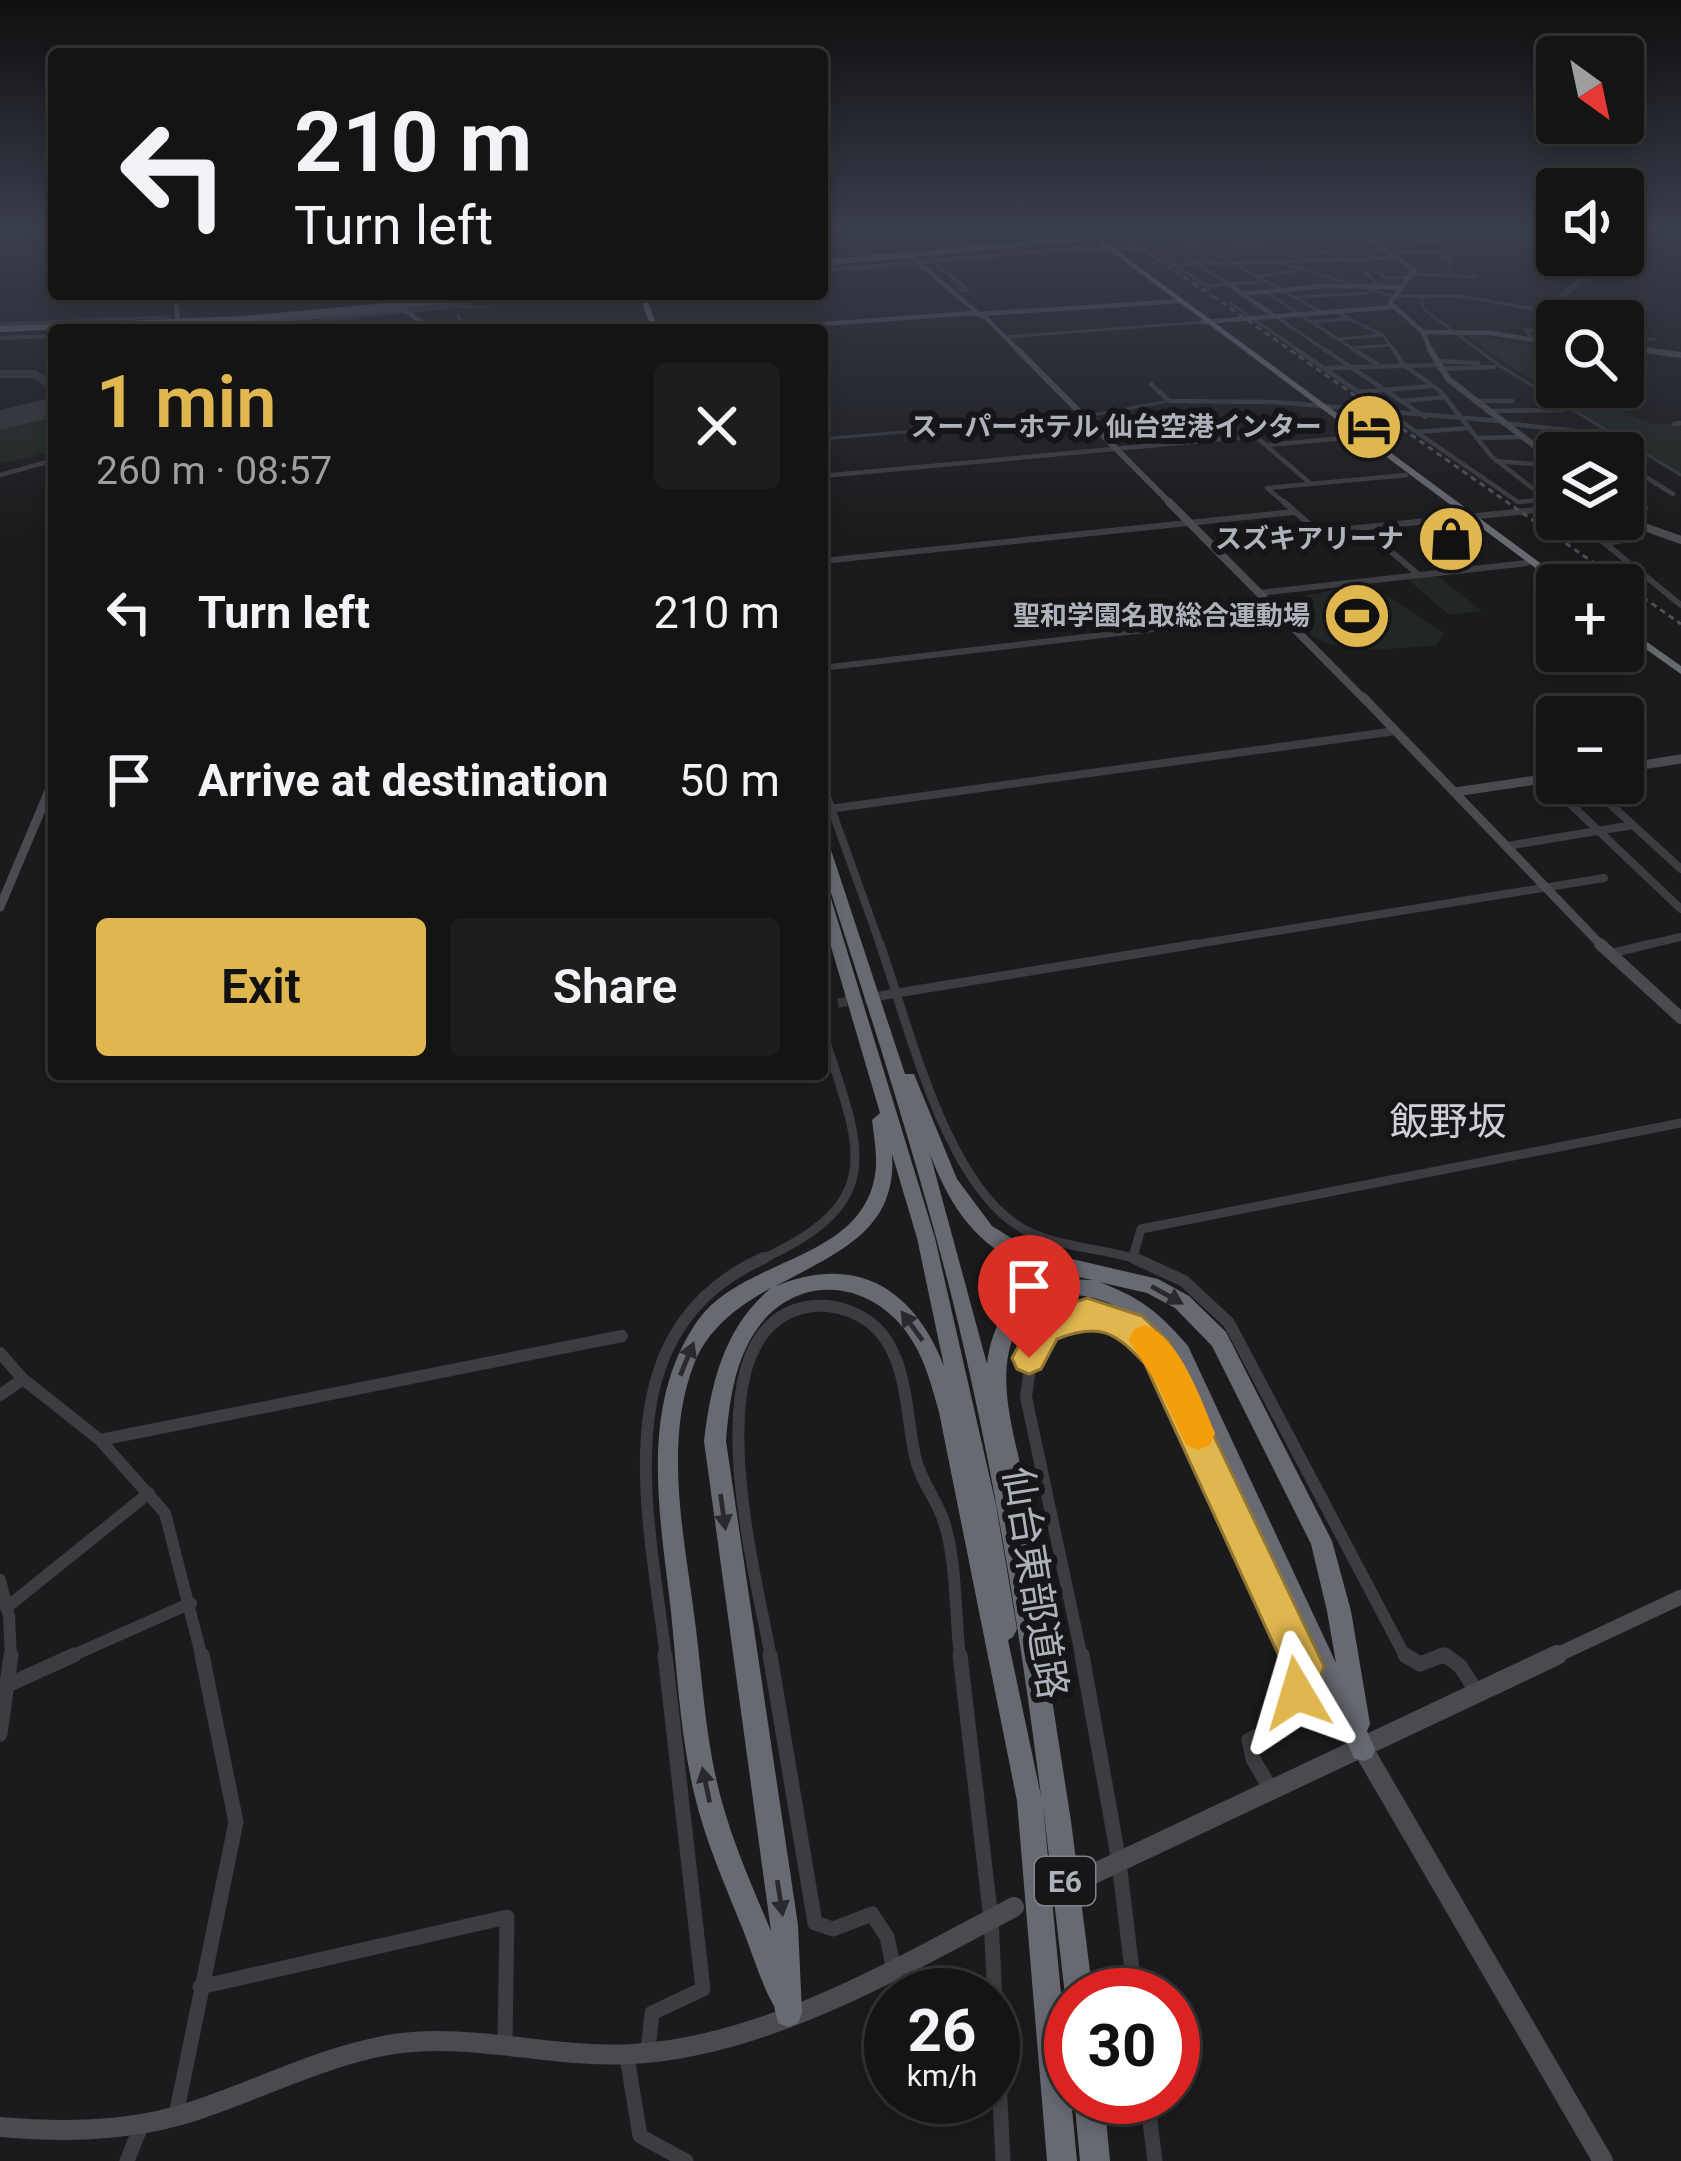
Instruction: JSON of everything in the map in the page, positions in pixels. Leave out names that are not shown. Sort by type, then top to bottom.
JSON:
[{"type":"highway","points":[[1217,330],[1536,566]]},
{"type":"highway","points":[[1323,409],[1536,568]]},
{"type":"highway","points":[[1644,647],[1681,674]]},
{"type":"highway","name":"仙台東部道路","points":[[828,868],[926,1238],[967,1414],[1030,1804],[1062,2161]]},
{"type":"highway","name":"仙台東部道路","points":[[828,906],[928,1178],[968,1326],[1006,1499],[1051,1768],[1076,1968]]},
{"type":"highway","points":[[852,963],[942,1168],[974,1221],[1025,1256],[1132,1279],[1164,1291],[1195,1313],[1229,1356],[1321,1541],[1363,1748]]},
{"type":"highway","points":[[788,2013],[723,1845],[706,1787],[667,1461],[674,1394],[688,1352],[709,1321],[736,1297],[851,1239],[880,1196],[885,1138],[852,963]]},
{"type":"highway","points":[[788,2013],[784,1925],[715,1442],[718,1405],[733,1350],[757,1311],[780,1293],[823,1281],[867,1289],[902,1312],[930,1355],[949,1412],[1030,1804]]},
{"type":"highway","points":[[1051,1768],[1041,1623],[994,1366],[1000,1331],[1019,1306],[1050,1288],[1067,1286],[1088,1286],[1126,1298],[1169,1334],[1363,1748]]},
{"type":"highway","points":[[1092,2124],[1095,2161]]},
{"type":"street","points":[[999,330],[1610,954],[1681,1018]]},
{"type":"street","points":[[1007,337],[1102,330]]},
{"type":"street","points":[[1269,330],[1518,502],[1536,500]]},
{"type":"street","points":[[1296,330],[1427,418]]},
{"type":"street","points":[[1324,330],[1377,364]]},
{"type":"street","points":[[1348,330],[1359,337]]},
{"type":"street","points":[[1373,330],[1383,335],[1404,365],[1445,397],[1496,461],[1536,491]]},
{"type":"street","points":[[1421,330],[1437,365],[1536,448]]},
{"type":"street","points":[[1423,332],[1536,337]]},
{"type":"street","points":[[1288,343],[1383,335]]},
{"type":"street","points":[[1352,348],[1390,345]]},
{"type":"street","points":[[1644,350],[1681,356]]},
{"type":"street","points":[[1366,357],[1397,355]]},
{"type":"street","points":[[1437,365],[1482,363]]},
{"type":"street","points":[[1325,368],[1377,364],[1493,367]]},
{"type":"street","points":[[1151,384],[1169,401],[1275,402],[1394,416],[1551,423],[1559,429],[1583,432]]},
{"type":"street","points":[[1360,392],[1432,386]]},
{"type":"street","points":[[1402,401],[1445,397]]},
{"type":"street","points":[[1474,400],[1512,401]]},
{"type":"street","points":[[1535,410],[1545,416]]},
{"type":"street","points":[[1487,411],[1563,410]]},
{"type":"street","points":[[1418,432],[1470,428]]},
{"type":"street","points":[[828,475],[1255,436],[1312,484]]},
{"type":"street","points":[[1265,446],[1358,437]]},
{"type":"street","points":[[1477,438],[1521,437]]},
{"type":"street","points":[[1496,461],[1536,464]]},
{"type":"street","points":[[0,475],[48,462]]},
{"type":"street","points":[[1406,475],[1267,488],[1318,532],[1536,509]]},
{"type":"street","points":[[1646,478],[1673,494]]},
{"type":"street","points":[[828,560],[1294,512]]},
{"type":"street","points":[[1363,527],[1419,574]]},
{"type":"street","points":[[1644,527],[1681,540]]},
{"type":"street","points":[[1602,540],[1680,603]]},
{"type":"street","points":[[1606,543],[1624,540]]},
{"type":"street","points":[[1259,593],[1527,562]]},
{"type":"street","points":[[828,667],[1280,614]]},
{"type":"street","points":[[828,809],[1396,731]]},
{"type":"street","points":[[1644,764],[1677,760]]},
{"type":"street","points":[[1455,792],[1536,780]]},
{"type":"street","points":[[0,907],[48,793]]},
{"type":"street","points":[[1570,804],[1681,909]]},
{"type":"street","points":[[1610,804],[1681,869]]},
{"type":"street","points":[[828,815],[891,994],[953,1148],[990,1201],[1035,1234],[1133,1257],[1191,1284],[1236,1332],[1407,1660],[1420,1664],[1444,1655],[1460,1666],[1477,1692]]},
{"type":"street","points":[[1507,846],[1633,825]]},
{"type":"street","points":[[891,994],[1604,878]]},
{"type":"street","points":[[1610,954],[1681,937]]},
{"type":"street","points":[[686,2161],[640,2136],[637,2054],[652,2013],[703,1989],[646,1494],[647,1414],[666,1348],[694,1304],[740,1268],[824,1227],[849,1197],[855,1145],[828,1051]]},
{"type":"street","points":[[1133,1257],[1141,1229],[1681,1123]]},
{"type":"street","points":[[893,1965],[887,1937],[872,1914],[833,1929],[815,1923],[736,1446],[744,1373],[766,1331],[794,1310],[820,1306],[853,1312],[891,1350],[903,1380],[921,1480],[944,1521],[991,1919],[1003,2161]]},
{"type":"street","points":[[1132,1968],[1119,1862],[1069,1586],[1026,1397],[1033,1346],[1055,1321],[1087,1313],[1104,1316],[1131,1327],[1144,1339],[1169,1372],[1228,1497],[1304,1666],[1290,1720],[1250,1740],[1253,1759],[1272,1791]]},
{"type":"street","points":[[100,1440],[622,1336]]},
{"type":"street","points":[[0,1353],[23,1379],[100,1440],[165,1513],[191,1603],[236,1822],[176,2117]]},
{"type":"street","points":[[0,1395],[23,1379]]},
{"type":"street","points":[[6,1609],[149,1493]]},
{"type":"street","points":[[0,1580],[10,1684],[0,1734]]},
{"type":"street","points":[[1093,1874],[1681,1597]]},
{"type":"street","points":[[10,1684],[191,1603]]},
{"type":"street","points":[[1363,1748],[1603,2161]]},
{"type":"street","points":[[0,2127],[86,2130],[176,2117],[351,2053],[447,2038],[637,2054],[722,2038],[788,2013],[1014,1907]]},
{"type":"street","points":[[200,1987],[507,1917],[505,2041]]},
{"type":"street","points":[[127,2161],[143,2121]]},
{"type":"street","points":[[1151,2124],[1155,2161]]},
{"type":"shaded area","points":[[1464,334],[1536,346],[1536,384]]},
{"type":"shaded area","points":[[1571,408],[1616,408],[1653,425],[1681,424],[1681,476],[1644,454],[1644,432],[1607,432]]},
{"type":"shaded area","points":[[42,419],[48,427],[48,452],[0,464],[0,429]]},
{"type":"shaded area","points":[[1438,576],[1482,611],[1449,615],[1407,579]]},
{"type":"shaded area","name":"聖和学園名取総合運動場","points":[[1347,587],[1385,594],[1444,633],[1436,646],[1399,648],[1355,648],[1316,638],[1303,626],[1296,609],[1305,596]]},
{"type":"waterway","points":[[1451,330],[1500,366],[1681,475]]},
{"type":"waterway","points":[[0,338],[48,336]]},
{"type":"waterway","points":[[1644,340],[1654,339]]},
{"type":"waterway","points":[[1087,416],[1164,402]]},
{"type":"waterway","points":[[828,438],[1075,417]]},
{"type":"taxiway","points":[[0,374],[35,374],[48,384]]},
{"type":"taxiway","points":[[34,412],[48,404]]},
{"type":"runway","points":[[0,420],[48,408]]},
{"type":"tunnel","points":[[838,1003],[885,995]]},
{"type":"railway","points":[[1261,330],[1681,624]]},
{"type":"slow traffic","points":[[1145,1340],[1169,1372],[1198,1433]]},
{"type":"place","name":"スーパーホテル 仙台空港インター","points":[[1369,427]]},
{"type":"place","name":"スズキアリーナ","points":[[1451,539]]},
{"type":"place","name":"聖和学園名取総合運動場","points":[[1357,616]]},
{"type":"district","name":"飯野坂","points":[[1448,1122]]},
{"type":"route","points":[[1029,1358],[1037,1337],[1055,1321],[1087,1313],[1131,1327],[1157,1353],[1184,1402],[1304,1666],[1297,1693]]}]
